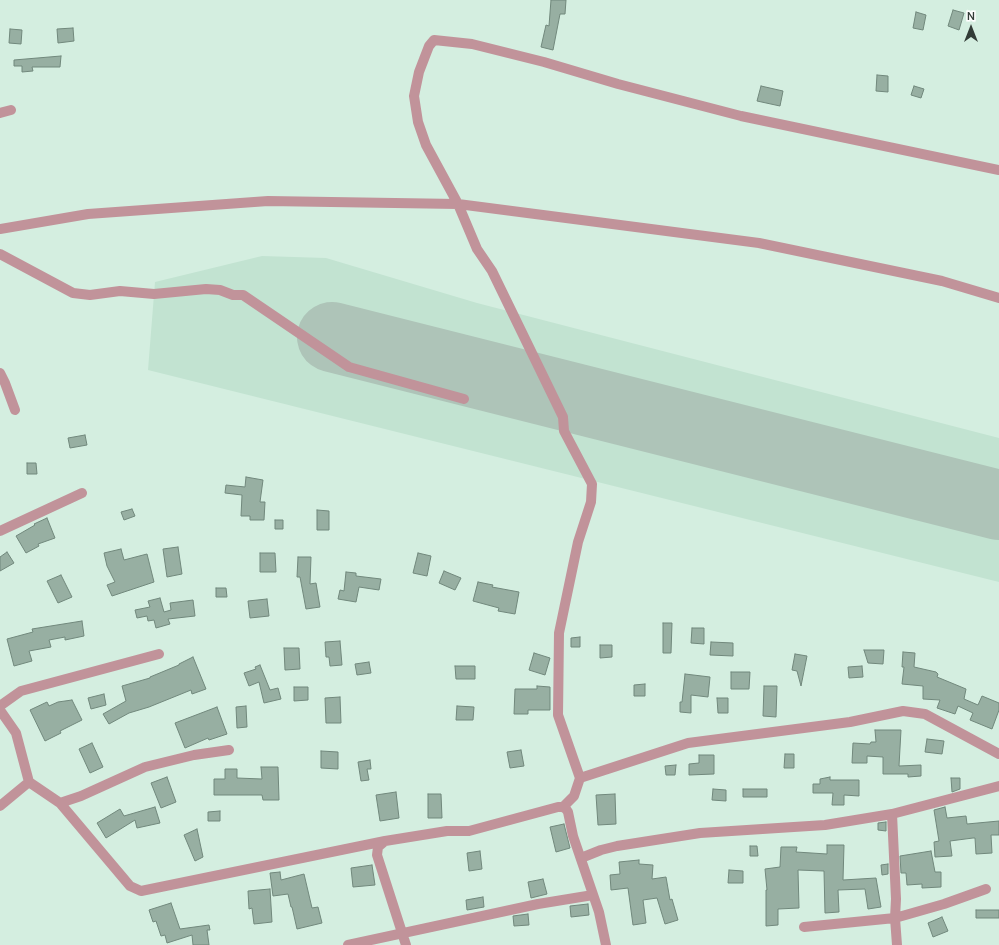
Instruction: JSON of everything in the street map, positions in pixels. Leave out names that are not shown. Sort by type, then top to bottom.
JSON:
[{"type":"street","points":[[0,710],[16,733],[28,782],[60,803],[130,886],[140,891],[385,841],[447,830],[469,831],[558,807],[563,807],[574,796],[580,778],[558,715],[559,633],[578,542],[591,502],[592,484],[564,431],[563,417],[492,271],[477,250],[458,204],[426,145],[418,122],[414,96],[419,72],[429,46],[434,40],[472,44],[544,62],[618,84],[741,116],[999,170]]},
{"type":"street","points":[[0,113],[11,110]]},
{"type":"street","points":[[0,229],[88,214],[268,201],[458,204],[758,243],[942,281],[999,298]]},
{"type":"street","points":[[0,254],[73,293],[90,295],[120,291],[154,294],[206,289],[220,290],[233,295],[243,295],[350,367],[464,399]]},
{"type":"street","points":[[0,373],[15,410]]},
{"type":"street","points":[[0,531],[82,492]]},
{"type":"street","points":[[0,706],[21,691],[159,654]]},
{"type":"street","points":[[580,778],[688,743],[850,722],[903,711],[925,714],[999,754]]},
{"type":"street","points":[[60,803],[81,796],[145,767],[194,755],[229,750]]},
{"type":"street","points":[[0,806],[28,782]]},
{"type":"street","points":[[581,858],[617,846],[700,833],[825,825],[892,814],[999,786]]},
{"type":"street","points":[[563,807],[568,812],[573,836],[599,912],[606,945]]},
{"type":"street","points":[[892,814],[897,945]]},
{"type":"street","points":[[385,841],[378,847],[377,855],[406,945]]},
{"type":"street","points":[[804,927],[895,918],[944,904],[986,889]]},
{"type":"street","points":[[348,945],[538,904],[593,895]]},
{"type":"shaded area","points":[[262,256],[326,258],[477,303],[999,438],[999,582],[148,370],[155,282]]},
{"type":"building","points":[[551,0],[566,0],[565,14],[560,14],[553,50],[541,47],[546,25],[549,26]]},
{"type":"building","points":[[953,10],[964,13],[959,30],[948,26]]},
{"type":"building","points":[[916,12],[926,15],[923,30],[913,28]]},
{"type":"building","points":[[73,28],[74,41],[58,43],[57,29]]},
{"type":"building","points":[[10,29],[22,30],[21,44],[9,43]]},
{"type":"building","points":[[61,56],[60,67],[32,67],[33,71],[22,72],[22,66],[14,66],[14,60]]},
{"type":"building","points":[[877,75],[888,76],[888,92],[876,91]]},
{"type":"building","points":[[761,86],[783,91],[780,106],[757,101]]},
{"type":"building","points":[[914,86],[924,89],[921,98],[911,95]]},
{"type":"building","points":[[85,435],[87,445],[70,448],[68,438]]},
{"type":"building","points":[[27,463],[36,463],[37,474],[27,474]]},
{"type":"building","points":[[246,477],[263,480],[260,502],[265,502],[264,520],[250,520],[250,516],[241,516],[242,495],[225,493],[226,485],[245,487]]},
{"type":"building","points":[[132,509],[135,516],[124,520],[121,512]]},
{"type":"building","points":[[317,510],[329,511],[329,530],[317,530]]},
{"type":"building","points":[[47,518],[55,538],[38,544],[39,546],[26,553],[16,536],[35,525],[34,524]]},
{"type":"building","points":[[275,520],[283,520],[283,529],[275,529]]},
{"type":"building","points":[[178,547],[182,574],[167,577],[163,549]]},
{"type":"building","points":[[121,549],[124,560],[147,554],[154,582],[112,596],[107,585],[115,582],[107,566],[104,553]]},
{"type":"building","points":[[7,552],[14,563],[0,571],[0,557]]},
{"type":"building","points":[[260,553],[275,553],[276,572],[260,572]]},
{"type":"building","points":[[418,553],[431,556],[427,576],[413,573]]},
{"type":"building","points":[[298,557],[311,557],[310,584],[316,583],[320,607],[306,609],[300,577],[297,577]]},
{"type":"building","points":[[444,571],[461,578],[455,590],[439,583]]},
{"type":"building","points":[[346,572],[356,573],[356,576],[381,579],[379,590],[359,587],[356,602],[338,599],[340,590],[344,591]]},
{"type":"building","points":[[61,575],[72,597],[58,603],[47,581]]},
{"type":"building","points":[[478,582],[493,585],[492,587],[519,592],[515,614],[498,611],[499,608],[473,601]]},
{"type":"building","points":[[216,588],[226,588],[227,597],[216,597]]},
{"type":"building","points":[[160,598],[164,612],[171,610],[170,603],[193,600],[195,616],[168,619],[170,624],[156,628],[154,620],[148,621],[147,616],[137,618],[135,610],[150,607],[148,601]]},
{"type":"building","points":[[267,599],[269,616],[250,618],[248,601]]},
{"type":"building","points":[[82,621],[84,636],[65,640],[65,637],[49,640],[51,647],[29,651],[32,661],[14,666],[7,639],[33,632],[32,629]]},
{"type":"building","points":[[663,623],[672,623],[671,653],[663,653]]},
{"type":"building","points":[[692,628],[704,628],[704,644],[691,643]]},
{"type":"building","points":[[580,637],[580,647],[571,647],[571,638]]},
{"type":"building","points":[[340,641],[342,665],[330,666],[329,657],[326,657],[325,642]]},
{"type":"building","points":[[711,642],[733,643],[733,656],[710,655]]},
{"type":"building","points":[[600,645],[612,645],[612,657],[600,658]]},
{"type":"building","points":[[284,648],[299,648],[300,669],[285,670]]},
{"type":"building","points":[[864,650],[884,650],[883,664],[868,663]]},
{"type":"building","points":[[903,652],[915,653],[914,667],[936,672],[938,674],[937,677],[966,689],[964,699],[978,705],[982,696],[999,703],[999,710],[992,729],[970,720],[973,713],[958,706],[955,714],[937,708],[940,700],[923,699],[923,686],[902,684],[904,667],[902,667]]},
{"type":"building","points":[[534,653],[550,658],[545,675],[529,670]]},
{"type":"building","points":[[795,654],[807,656],[801,686],[797,671],[792,670]]},
{"type":"building","points":[[193,657],[206,689],[192,694],[191,690],[149,707],[129,713],[109,724],[103,714],[126,701],[122,686],[150,678]]},
{"type":"building","points":[[369,662],[371,673],[357,675],[355,664]]},
{"type":"building","points":[[260,665],[270,690],[278,688],[281,699],[264,703],[259,682],[249,686],[244,673],[256,669],[255,667]]},
{"type":"building","points":[[455,666],[475,666],[475,679],[456,679]]},
{"type":"building","points":[[862,666],[863,677],[849,678],[848,667]]},
{"type":"building","points":[[731,672],[750,672],[749,689],[731,689]]},
{"type":"building","points":[[685,674],[710,677],[708,697],[691,695],[691,713],[680,712],[680,702],[682,702]]},
{"type":"building","points":[[645,684],[645,696],[634,696],[634,685]]},
{"type":"building","points":[[537,686],[550,687],[550,710],[528,710],[528,714],[514,714],[515,689],[537,689]]},
{"type":"building","points":[[764,686],[777,686],[776,717],[763,716]]},
{"type":"building","points":[[294,687],[308,687],[308,700],[294,701]]},
{"type":"building","points":[[104,694],[106,705],[91,709],[88,698]]},
{"type":"building","points":[[340,697],[341,723],[326,723],[325,698]]},
{"type":"building","points":[[717,698],[728,698],[728,713],[718,713]]},
{"type":"building","points":[[72,700],[82,720],[60,731],[61,733],[45,741],[30,710],[47,702],[49,706],[58,702]]},
{"type":"building","points":[[246,706],[247,727],[237,728],[236,707]]},
{"type":"building","points":[[457,706],[474,707],[473,720],[456,720]]},
{"type":"building","points":[[217,707],[227,734],[209,740],[208,738],[185,748],[175,723]]},
{"type":"building","points":[[875,730],[901,730],[899,766],[921,765],[921,776],[908,777],[908,774],[883,774],[883,757],[867,756],[867,763],[852,763],[853,743],[870,744],[871,742],[876,742]]},
{"type":"building","points":[[927,739],[944,741],[942,754],[925,752]]},
{"type":"building","points":[[92,743],[103,767],[90,773],[79,749]]},
{"type":"building","points":[[521,750],[524,766],[510,768],[507,752]]},
{"type":"building","points":[[321,751],[338,752],[338,769],[321,768]]},
{"type":"building","points":[[785,754],[794,754],[794,768],[784,768]]},
{"type":"building","points":[[699,755],[714,755],[714,774],[689,775],[689,764],[699,763]]},
{"type":"building","points":[[370,760],[371,769],[367,769],[369,780],[361,781],[358,762]]},
{"type":"building","points":[[676,765],[675,775],[666,775],[665,766]]},
{"type":"building","points":[[261,767],[278,767],[279,800],[263,800],[262,795],[214,795],[214,779],[225,779],[225,769],[237,769],[237,778],[262,779]]},
{"type":"building","points":[[167,777],[176,802],[161,808],[151,783]]},
{"type":"building","points":[[830,777],[830,780],[859,780],[859,796],[844,795],[844,805],[832,805],[833,793],[813,793],[813,784],[820,784],[820,779]]},
{"type":"building","points":[[951,778],[960,778],[960,789],[952,792]]},
{"type":"building","points":[[713,789],[726,790],[726,801],[712,800]]},
{"type":"building","points":[[743,789],[767,789],[767,797],[743,797]]},
{"type":"building","points":[[396,792],[399,818],[380,821],[376,795]]},
{"type":"building","points":[[428,794],[441,794],[442,818],[428,818]]},
{"type":"building","points":[[615,794],[616,824],[598,825],[596,795]]},
{"type":"building","points":[[155,807],[160,823],[137,828],[135,820],[106,838],[97,823],[120,809],[124,816]]},
{"type":"building","points":[[945,807],[947,818],[966,816],[967,824],[999,821],[999,835],[991,835],[992,853],[976,854],[975,838],[973,838],[950,841],[952,856],[935,857],[934,842],[939,841],[934,810]]},
{"type":"building","points":[[220,811],[220,821],[208,821],[208,812]]},
{"type":"building","points":[[886,822],[886,831],[878,830],[878,823]]},
{"type":"building","points":[[564,824],[570,848],[556,852],[550,827]]},
{"type":"building","points":[[197,829],[203,857],[195,861],[184,835]]},
{"type":"building","points":[[827,845],[844,845],[843,880],[876,878],[881,907],[868,909],[865,889],[838,890],[839,912],[825,913],[824,871],[798,870],[799,908],[778,909],[778,925],[766,926],[767,890],[765,869],[780,867],[781,847],[797,847],[796,852],[827,854]]},
{"type":"building","points":[[750,846],[757,846],[758,856],[750,856]]},
{"type":"building","points":[[480,851],[482,869],[469,871],[467,853]]},
{"type":"building","points":[[931,851],[935,872],[941,872],[941,887],[922,888],[922,884],[907,885],[906,873],[901,873],[900,856]]},
{"type":"building","points":[[639,860],[639,864],[653,865],[652,879],[666,877],[670,900],[672,899],[678,920],[665,924],[657,898],[643,900],[646,923],[633,925],[628,888],[611,890],[610,875],[620,874],[619,862]]},
{"type":"building","points":[[888,864],[888,874],[882,875],[881,865]]},
{"type":"building","points":[[372,865],[375,885],[353,887],[351,868]]},
{"type":"building","points":[[729,870],[743,871],[743,883],[728,883]]},
{"type":"building","points":[[280,872],[281,880],[304,874],[312,908],[318,907],[322,923],[297,929],[288,894],[273,896],[270,873]]},
{"type":"building","points":[[543,879],[547,894],[531,898],[528,882]]},
{"type":"building","points":[[270,889],[272,922],[254,924],[252,908],[249,909],[248,891]]},
{"type":"building","points":[[483,897],[484,907],[467,910],[466,900]]},
{"type":"building","points":[[171,903],[180,929],[209,925],[210,930],[207,930],[209,945],[193,945],[192,935],[167,943],[165,935],[161,936],[156,921],[153,922],[149,910]]},
{"type":"building","points":[[588,904],[589,915],[571,917],[570,906]]},
{"type":"building","points":[[976,910],[999,910],[999,918],[976,918]]},
{"type":"building","points":[[528,914],[529,925],[514,926],[513,916]]},
{"type":"building","points":[[942,917],[948,931],[933,937],[928,923]]},
{"type":"runway","points":[[332,337],[999,505]]}]
